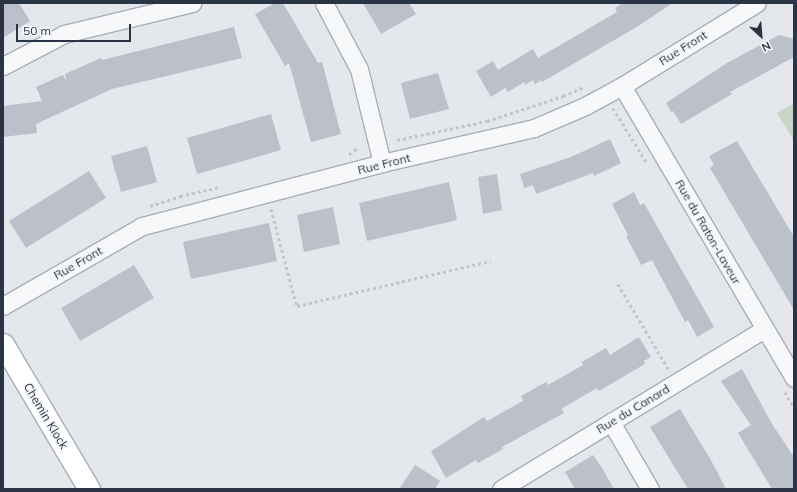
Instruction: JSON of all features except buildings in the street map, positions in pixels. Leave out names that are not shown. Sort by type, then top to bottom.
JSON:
[{"type":"main road","name":"Chemin Klock","points":[[3,344],[89,489]]},
{"type":"street","points":[[3,66],[64,34],[192,3]]},
{"type":"street","points":[[324,3],[359,69],[382,164]]},
{"type":"street","name":"Rue Front","points":[[3,306],[142,226],[382,164],[534,128],[586,106],[622,86],[757,3]]},
{"type":"street","name":"Rue du Raton-Laveur","points":[[622,86],[794,378]]},
{"type":"street","name":"Rue du Canard","points":[[501,489],[764,329]]},
{"type":"street","points":[[611,422],[650,489]]},
{"type":"path","points":[[397,140],[487,121],[563,96],[590,84]]},
{"type":"path","points":[[267,193],[297,306],[491,261]]},
{"type":"path","points":[[618,284],[677,382]]},
{"type":"green space","points":[[794,103],[794,141],[777,113]]}]
